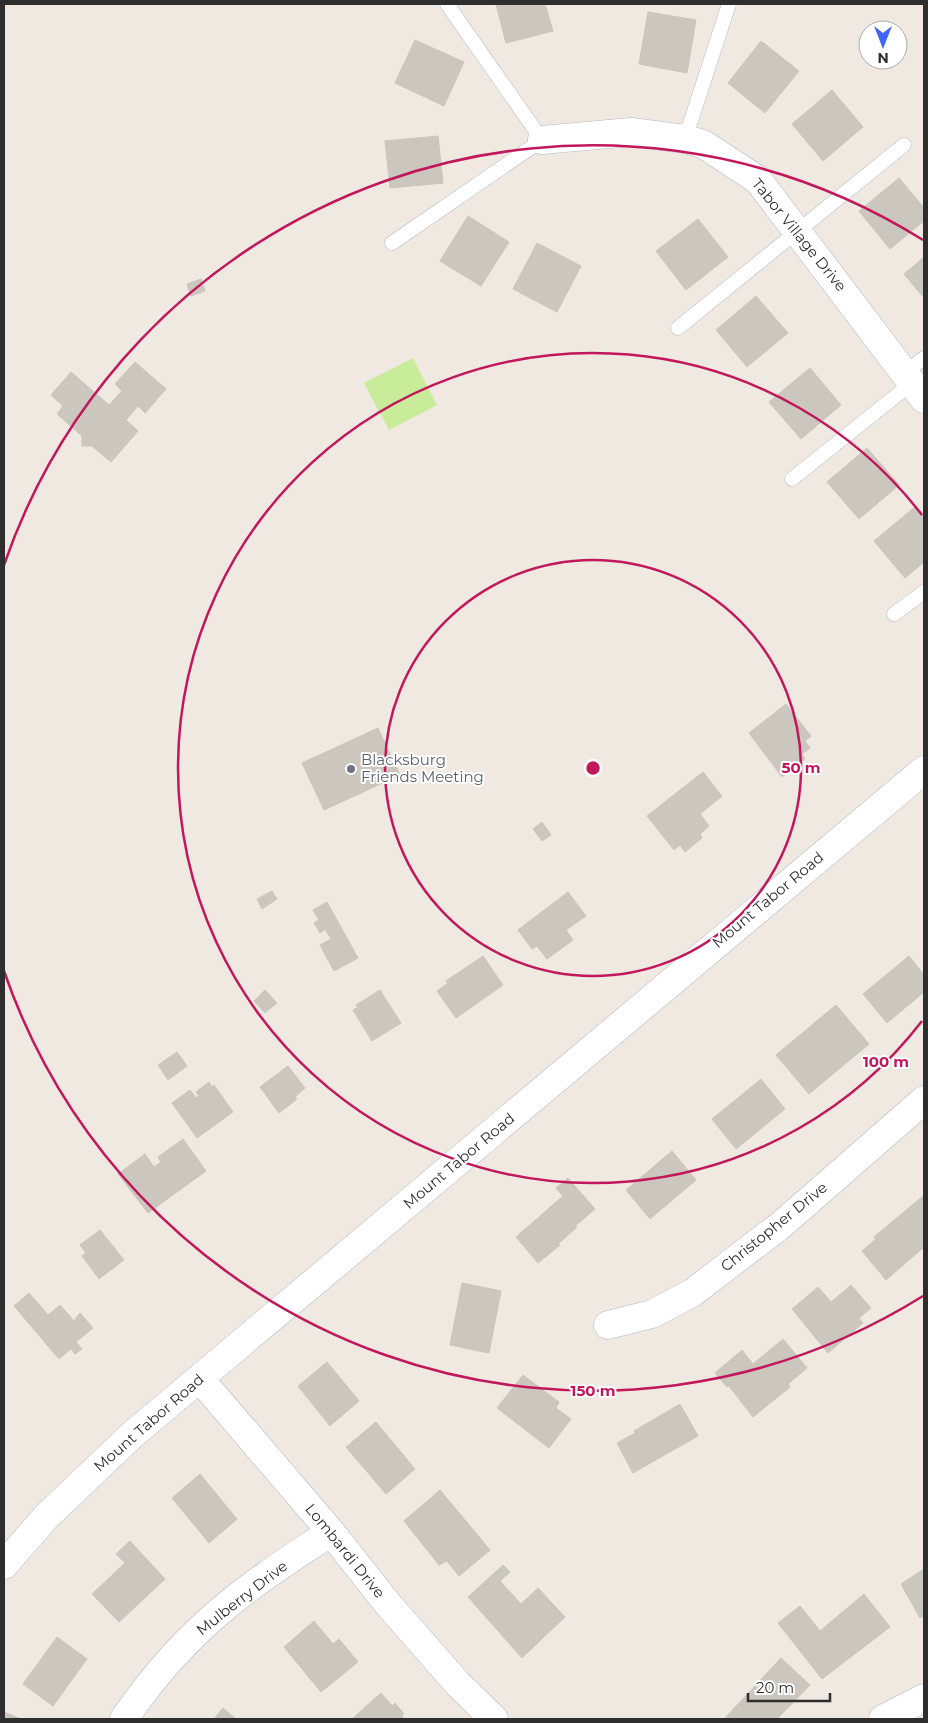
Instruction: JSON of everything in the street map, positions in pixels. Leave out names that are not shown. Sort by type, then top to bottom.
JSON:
[{"type":"street","name":"Tabor Village Drive","points":[[542,140],[631,132],[685,138],[703,144],[758,180],[916,378]]},
{"type":"street","name":"Mount Tabor Road","points":[[4,1565],[46,1517],[132,1435],[924,770]]},
{"type":"street","name":"Christopher Drive","points":[[608,1325],[652,1314],[692,1293],[780,1225],[924,1100]]},
{"type":"street","name":"Lombardi Drive","points":[[200,1378],[331,1532],[400,1618],[458,1684],[494,1719]]},
{"type":"street","name":"Mulberry Drive","points":[[124,1719],[190,1638],[225,1606],[262,1578],[331,1532]]},
{"type":"street","points":[[883,1719],[924,1698]]},
{"type":"lane","points":[[392,243],[542,140],[447,4]]},
{"type":"lane","points":[[685,138],[729,4]]},
{"type":"lane","points":[[678,328],[904,145]]},
{"type":"lane","points":[[792,479],[916,378]]},
{"type":"lane","points":[[894,614],[924,592]]},
{"type":"green space","points":[[413,358],[437,405],[389,430],[364,383]]},
{"type":"building","points":[[496,4],[545,4],[553,31],[506,43]]},
{"type":"building","points":[[648,12],[696,20],[687,73],[639,64]]},
{"type":"building","points":[[415,40],[464,62],[444,106],[395,83]]},
{"type":"building","points":[[761,41],[799,71],[765,113],[728,83]]},
{"type":"building","points":[[832,90],[863,127],[823,161],[792,124]]},
{"type":"building","points":[[438,136],[443,183],[390,188],[385,141]]},
{"type":"building","points":[[899,178],[924,208],[924,221],[890,249],[859,211]]},
{"type":"building","points":[[468,216],[509,242],[481,286],[440,261]]},
{"type":"building","points":[[698,219],[728,257],[686,290],[656,251]]},
{"type":"building","points":[[537,243],[581,266],[557,312],[513,289]]},
{"type":"building","points":[[924,257],[924,298],[904,274]]},
{"type":"building","points":[[201,279],[205,291],[191,296],[187,284]]},
{"type":"building","points":[[756,296],[788,333],[747,367],[716,330]]},
{"type":"building","points":[[135,362],[166,389],[145,413],[138,406],[126,420],[138,431],[111,462],[92,446],[82,446],[82,436],[57,414],[63,406],[51,395],[71,372],[109,405],[122,391],[115,384]]},
{"type":"building","points":[[810,368],[841,405],[801,439],[769,402]]},
{"type":"building","points":[[867,448],[899,485],[859,519],[827,482]]},
{"type":"building","points":[[915,507],[924,517],[924,562],[905,578],[874,541]]},
{"type":"building","points":[[786,704],[811,736],[805,741],[810,748],[802,754],[805,759],[782,777],[749,733]]},
{"type":"building","name":"Blacksburg Friends Meeting","points":[[378,728],[400,775],[324,810],[302,763]]},
{"type":"building","points":[[703,772],[722,796],[700,814],[709,826],[700,834],[702,838],[685,852],[680,845],[674,850],[647,816]]},
{"type":"building","points":[[542,822],[551,835],[542,841],[533,829]]},
{"type":"building","points":[[272,891],[277,899],[262,909],[257,899]]},
{"type":"building","points":[[568,892],[586,916],[566,930],[573,940],[547,959],[537,946],[532,949],[518,930]]},
{"type":"building","points":[[327,902],[358,958],[334,971],[320,945],[331,939],[325,929],[320,933],[314,923],[319,920],[313,910]]},
{"type":"building","points":[[483,956],[503,985],[456,1018],[437,991],[448,983],[446,981]]},
{"type":"building","points":[[909,956],[924,975],[924,992],[887,1023],[863,994]]},
{"type":"building","points":[[265,990],[277,1003],[265,1013],[254,1001]]},
{"type":"building","points":[[380,990],[401,1023],[372,1041],[353,1010],[358,1007],[356,1005]]},
{"type":"building","points":[[836,1005],[869,1044],[809,1094],[776,1055]]},
{"type":"building","points":[[177,1052],[187,1066],[168,1080],[158,1065]]},
{"type":"building","points":[[288,1066],[305,1088],[295,1097],[297,1099],[279,1113],[260,1087]]},
{"type":"building","points":[[761,1079],[785,1109],[736,1149],[712,1119]]},
{"type":"building","points":[[209,1082],[212,1087],[214,1085],[233,1112],[197,1138],[172,1103],[190,1090],[196,1098],[199,1096],[196,1092]]},
{"type":"building","points":[[183,1139],[206,1171],[148,1213],[118,1174],[145,1154],[154,1167],[161,1162],[158,1157]]},
{"type":"building","points":[[672,1151],[696,1180],[650,1219],[626,1190]]},
{"type":"building","points":[[568,1178],[595,1209],[575,1226],[577,1227],[558,1244],[560,1245],[538,1263],[516,1237],[563,1196],[556,1188]]},
{"type":"building","points":[[923,1196],[924,1247],[886,1280],[862,1251],[876,1239],[874,1237]]},
{"type":"building","points":[[100,1230],[124,1260],[99,1279],[82,1256],[86,1253],[80,1245]]},
{"type":"building","points":[[462,1283],[501,1291],[489,1353],[450,1345]]},
{"type":"building","points":[[851,1285],[871,1308],[859,1318],[863,1323],[828,1353],[792,1309],[818,1287],[831,1302]]},
{"type":"building","points":[[29,1293],[48,1315],[60,1305],[74,1321],[80,1313],[93,1328],[76,1342],[82,1349],[75,1354],[71,1349],[59,1359],[14,1306]]},
{"type":"building","points":[[783,1339],[807,1368],[788,1384],[790,1387],[753,1417],[729,1386],[727,1387],[715,1373],[742,1350],[753,1364]]},
{"type":"building","points":[[327,1362],[359,1401],[330,1426],[298,1386]]},
{"type":"building","points":[[523,1375],[559,1402],[556,1408],[571,1419],[549,1448],[497,1408]]},
{"type":"building","points":[[680,1404],[698,1436],[633,1473],[617,1443]]},
{"type":"building","points":[[376,1422],[415,1469],[386,1494],[346,1447]]},
{"type":"building","points":[[200,1474],[237,1519],[209,1543],[172,1498]]},
{"type":"building","points":[[440,1490],[490,1550],[459,1576],[447,1561],[439,1565],[404,1521]]},
{"type":"building","points":[[130,1541],[165,1579],[119,1622],[92,1594],[125,1563],[116,1554]]},
{"type":"building","points":[[503,1565],[510,1572],[500,1581],[521,1604],[538,1588],[565,1617],[522,1658],[468,1597]]},
{"type":"building","points":[[924,1569],[924,1615],[920,1618],[901,1584]]},
{"type":"building","points":[[864,1594],[890,1627],[822,1679],[778,1623],[800,1606],[820,1631]]},
{"type":"building","points":[[314,1621],[333,1644],[339,1639],[358,1662],[321,1692],[284,1647]]},
{"type":"building","points":[[57,1637],[87,1659],[53,1706],[23,1684]]},
{"type":"building","points":[[781,1658],[810,1685],[777,1719],[725,1718]]},
{"type":"building","points":[[381,1693],[392,1706],[395,1703],[404,1714],[402,1716],[404,1719],[352,1719]]},
{"type":"building","points":[[223,1708],[236,1719],[214,1719]]},
{"type":"building","points":[[4,1712],[21,1719],[4,1719]]},
{"type":"place","name":"Blacksburg Friends Meeting","points":[[351,769]]}]
